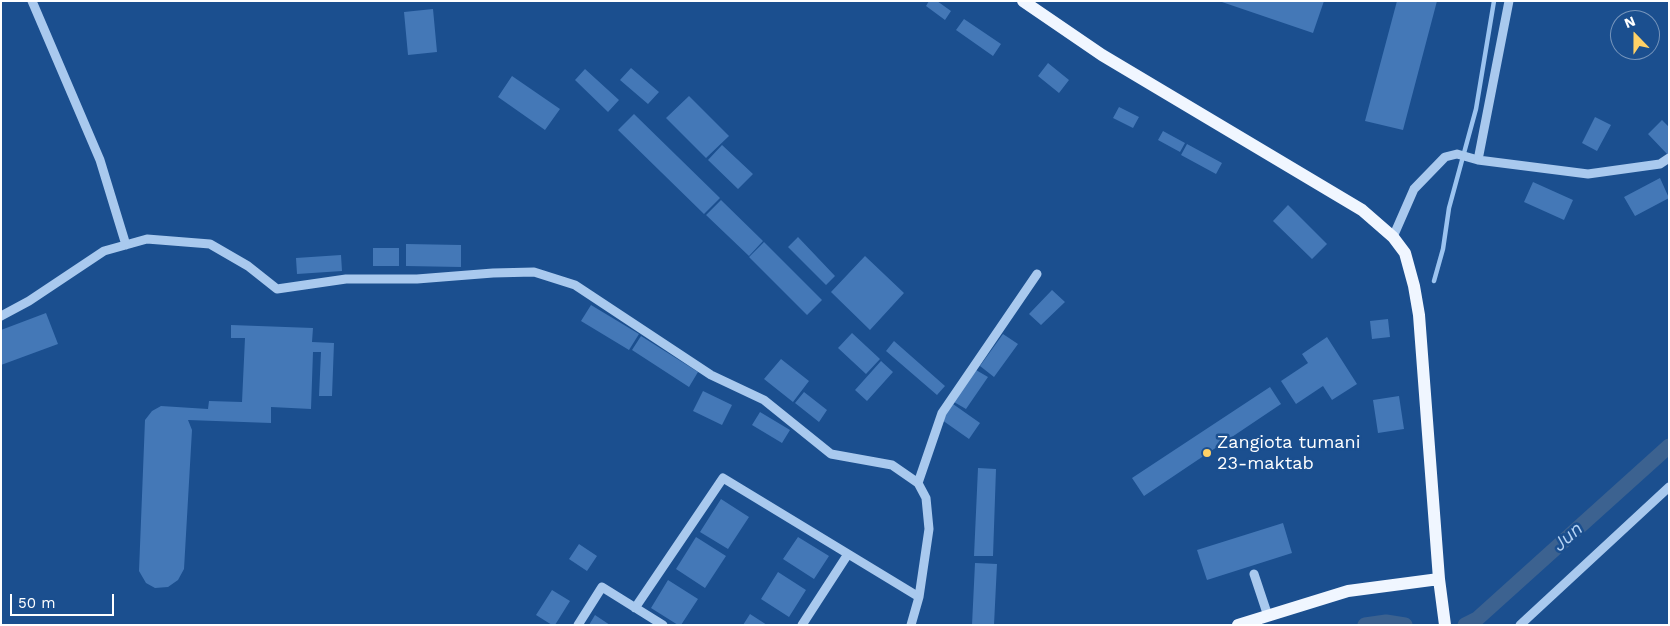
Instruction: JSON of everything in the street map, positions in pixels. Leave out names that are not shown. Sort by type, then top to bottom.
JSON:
[{"type":"main road","points":[[1023,1],[1102,55],[1362,210],[1393,237],[1405,253],[1414,286],[1418,315],[1444,621]]},
{"type":"main road","points":[[1238,625],[1318,599],[1348,592],[1439,579]]},
{"type":"street","points":[[32,1],[100,160],[126,245]]},
{"type":"street","points":[[1474,158],[1509,1]]},
{"type":"street","points":[[1393,237],[1414,189],[1445,157],[1457,154],[1588,174],[1660,164],[1669,158]]},
{"type":"street","points":[[1,316],[29,301],[104,251],[147,239],[210,244],[248,266],[277,289],[346,280],[417,279],[534,272],[575,284],[711,375],[764,400],[831,454],[892,465],[918,483],[926,498],[929,529],[919,597],[912,625]]},
{"type":"street","points":[[918,483],[942,413],[1037,274]]},
{"type":"street","points":[[635,608],[723,478],[919,597]]},
{"type":"street","points":[[1520,625],[1669,487]]},
{"type":"street","points":[[802,625],[848,554]]},
{"type":"street","points":[[1254,574],[1260,597],[1268,616]]},
{"type":"street","points":[[578,625],[602,587],[663,625]]},
{"type":"building","points":[[929,1],[937,1],[951,11],[945,20],[926,6]]},
{"type":"building","points":[[1219,1],[1324,1],[1313,33]]},
{"type":"building","points":[[1397,1],[1437,1],[1403,130],[1365,121]]},
{"type":"building","points":[[433,9],[437,52],[408,55],[404,12]]},
{"type":"building","points":[[964,19],[1001,44],[993,56],[956,30]]},
{"type":"building","points":[[1048,63],[1069,80],[1059,93],[1038,76]]},
{"type":"building","points":[[631,68],[659,92],[648,104],[620,80]]},
{"type":"building","points":[[585,69],[619,100],[608,112],[575,80]]},
{"type":"building","points":[[512,76],[560,109],[545,130],[498,97]]},
{"type":"building","points":[[689,96],[729,136],[706,158],[666,118]]},
{"type":"building","points":[[1119,107],[1139,117],[1133,128],[1113,118]]},
{"type":"building","points":[[634,114],[720,198],[704,214],[618,130]]},
{"type":"building","points":[[1595,117],[1611,125],[1597,151],[1582,143]]},
{"type":"building","points":[[1662,120],[1669,127],[1668,155],[1648,134]]},
{"type":"building","points":[[1163,131],[1185,143],[1180,152],[1158,140]]},
{"type":"building","points":[[1187,144],[1222,163],[1216,174],[1181,155]]},
{"type":"building","points":[[722,145],[753,174],[738,189],[708,160]]},
{"type":"building","points":[[1660,178],[1669,198],[1635,216],[1624,197]]},
{"type":"building","points":[[1533,182],[1573,200],[1564,220],[1524,202]]},
{"type":"building","points":[[721,200],[763,241],[749,256],[706,215]]},
{"type":"building","points":[[1288,205],[1327,244],[1312,259],[1273,221]]},
{"type":"building","points":[[798,237],[835,276],[826,285],[788,247]]},
{"type":"building","points":[[764,242],[822,300],[807,315],[749,257]]},
{"type":"building","points":[[406,244],[461,245],[461,267],[406,266]]},
{"type":"building","points":[[373,248],[399,248],[399,266],[373,266]]},
{"type":"building","points":[[341,255],[342,271],[297,274],[296,258]]},
{"type":"building","points":[[865,256],[904,293],[870,330],[831,292]]},
{"type":"building","points":[[1052,290],[1065,302],[1041,325],[1029,314]]},
{"type":"building","points":[[591,305],[639,334],[629,350],[581,321]]},
{"type":"building","points":[[46,313],[58,344],[1,365],[1,330]]},
{"type":"building","points":[[1388,319],[1390,337],[1372,339],[1370,321]]},
{"type":"building","points":[[231,325],[313,328],[312,342],[334,343],[332,396],[319,396],[321,352],[313,352],[311,409],[271,407],[271,423],[188,420],[192,430],[184,569],[178,580],[168,587],[155,588],[146,583],[139,571],[145,420],[152,411],[161,406],[208,409],[209,401],[242,402],[245,338],[231,338]]},
{"type":"building","points":[[852,333],[880,359],[866,374],[838,348]]},
{"type":"building","points":[[1003,334],[1018,344],[994,377],[980,366]]},
{"type":"building","points":[[641,336],[698,372],[689,387],[632,350]]},
{"type":"building","points":[[1327,337],[1357,384],[1332,400],[1323,386],[1296,404],[1281,381],[1308,363],[1302,354]]},
{"type":"building","points":[[894,341],[945,386],[937,395],[886,351]]},
{"type":"building","points":[[781,359],[809,381],[793,402],[764,379]]},
{"type":"building","points":[[881,361],[893,372],[867,401],[855,390]]},
{"type":"building","points":[[976,370],[988,377],[966,409],[954,402]]},
{"type":"building","points":[[1270,387],[1281,404],[1144,496],[1132,478]]},
{"type":"building","points":[[703,391],[732,405],[722,425],[693,411]]},
{"type":"building","points":[[804,392],[827,410],[819,422],[795,403]]},
{"type":"building","points":[[1399,396],[1404,429],[1378,433],[1373,400]]},
{"type":"building","points":[[953,404],[980,423],[969,439],[942,420]]},
{"type":"building","points":[[760,412],[790,430],[782,443],[752,425]]},
{"type":"building","points":[[978,468],[996,469],[993,556],[974,556]]},
{"type":"building","points":[[721,499],[749,517],[728,549],[700,532]]},
{"type":"building","points":[[1283,523],[1292,553],[1207,580],[1197,550]]},
{"type":"building","points":[[696,537],[726,556],[705,588],[676,569]]},
{"type":"building","points":[[798,537],[829,556],[814,579],[783,559]]},
{"type":"building","points":[[579,544],[597,556],[587,571],[569,559]]},
{"type":"building","points":[[975,563],[997,564],[994,625],[972,625]]},
{"type":"building","points":[[778,572],[806,590],[789,617],[761,599]]},
{"type":"building","points":[[668,580],[698,599],[681,625],[651,608]]},
{"type":"building","points":[[552,590],[570,601],[555,625],[536,615]]},
{"type":"building","points":[[750,614],[767,625],[743,625]]},
{"type":"building","points":[[595,615],[610,625],[589,625]]},
{"type":"waterway","points":[[1434,281],[1443,249],[1449,208],[1476,109],[1494,1]]},
{"type":"waterway","name":"Jun","points":[[1465,625],[1477,619],[1669,446]]},
{"type":"waterway","name":"Jun","points":[[1365,625],[1386,622],[1405,625]]},
{"type":"place","name":"Zangiota tumani 23-maktab","points":[[1207,453]]}]
